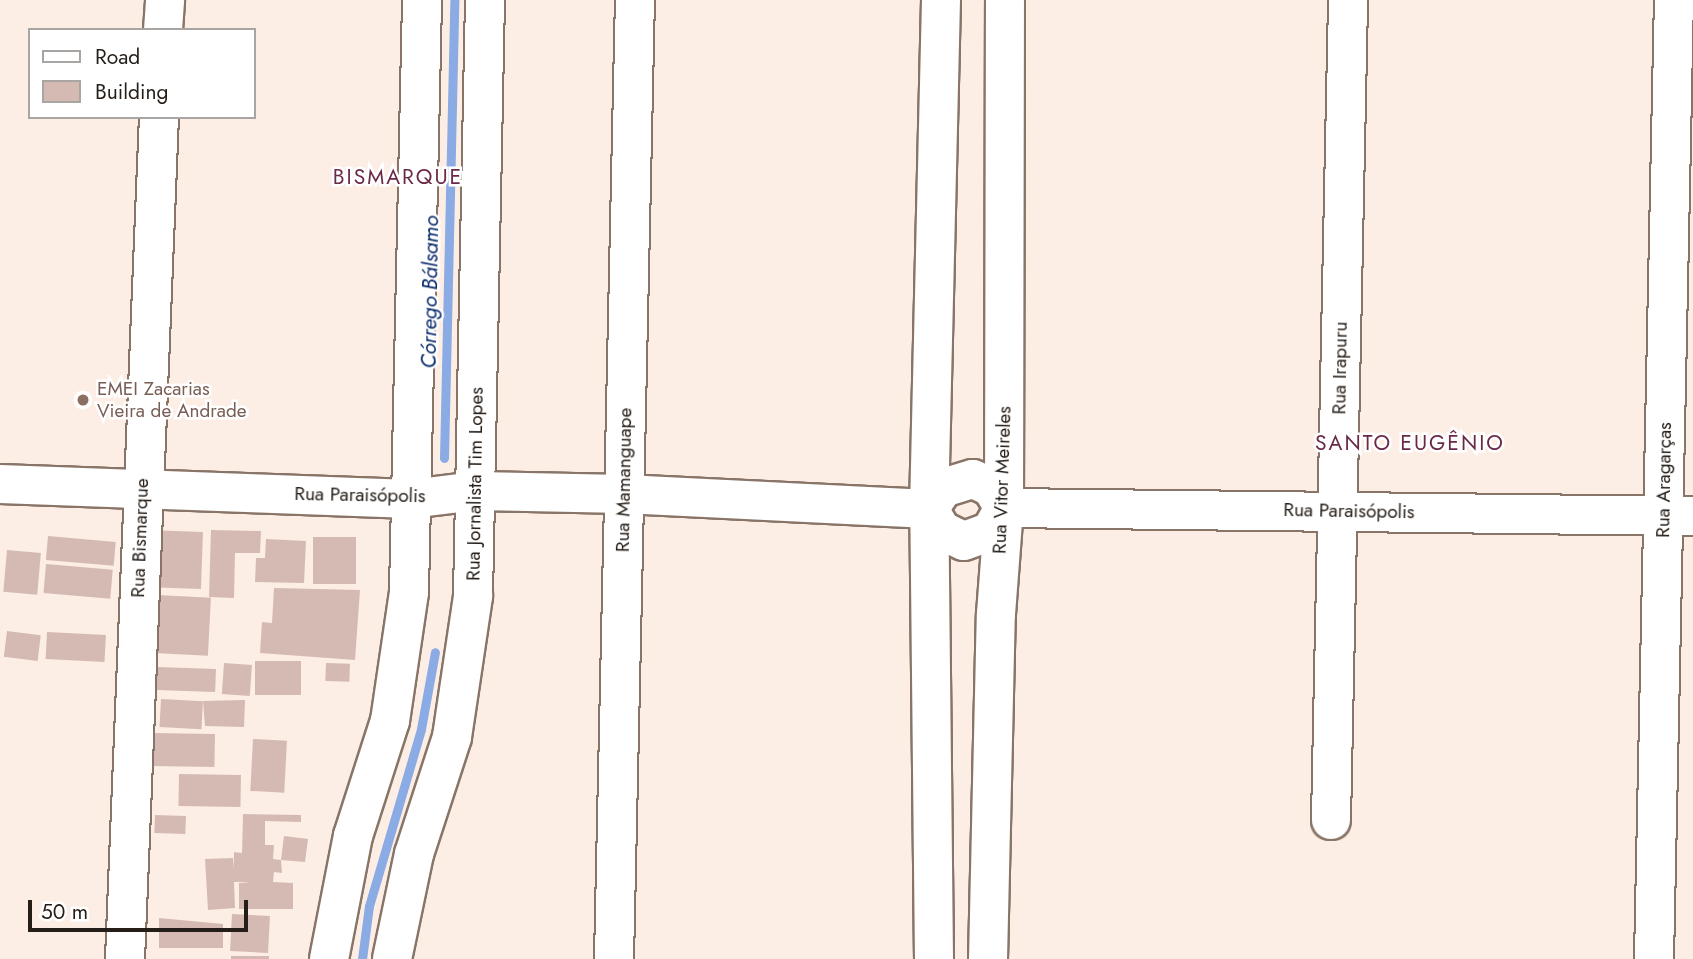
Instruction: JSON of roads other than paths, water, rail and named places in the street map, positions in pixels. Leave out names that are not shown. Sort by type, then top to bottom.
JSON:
[{"type":"street","points":[[163,28],[165,0]]},
{"type":"street","points":[[329,959],[350,849],[390,721],[402,660],[411,499],[422,0]]},
{"type":"street","name":"Rua Jornalista Tim Lopes","points":[[392,959],[465,669],[475,491],[485,0]]},
{"type":"street","name":"Rua Mamanguape","points":[[614,959],[635,0]]},
{"type":"street","points":[[934,959],[929,509],[941,0]]},
{"type":"street","name":"Rua Vitor Meireles","points":[[988,959],[996,614],[1004,508],[1005,0]]},
{"type":"street","name":"Rua Irapuru","points":[[1331,820],[1348,0]]},
{"type":"street","name":"Rua Aragarças","points":[[1654,959],[1678,516],[1674,0]]},
{"type":"street","name":"Rua Bismarque","points":[[125,959],[141,489],[159,119]]},
{"type":"street","points":[[929,509],[943,488],[973,479],[991,487],[1004,508]]},
{"type":"street","name":"Rua Paraisópolis","points":[[0,484],[411,499],[475,491],[624,494],[929,509]]},
{"type":"street","name":"Rua Paraisópolis","points":[[1004,508],[1678,516]]},
{"type":"waterway","name":"Córrego Bálsamo","points":[[444,458],[454,0]]},
{"type":"waterway","name":"Córrego Bálsamo","points":[[362,959],[369,906],[421,729],[435,652]]},
{"type":"place","name":"EMEI Zacarias Vieira de Andrade","points":[[83,400]]},
{"type":"district","name":"BISMARQUE","points":[[398,177]]},
{"type":"district","name":"SANTO EUGÊNIO","points":[[1410,443]]}]
